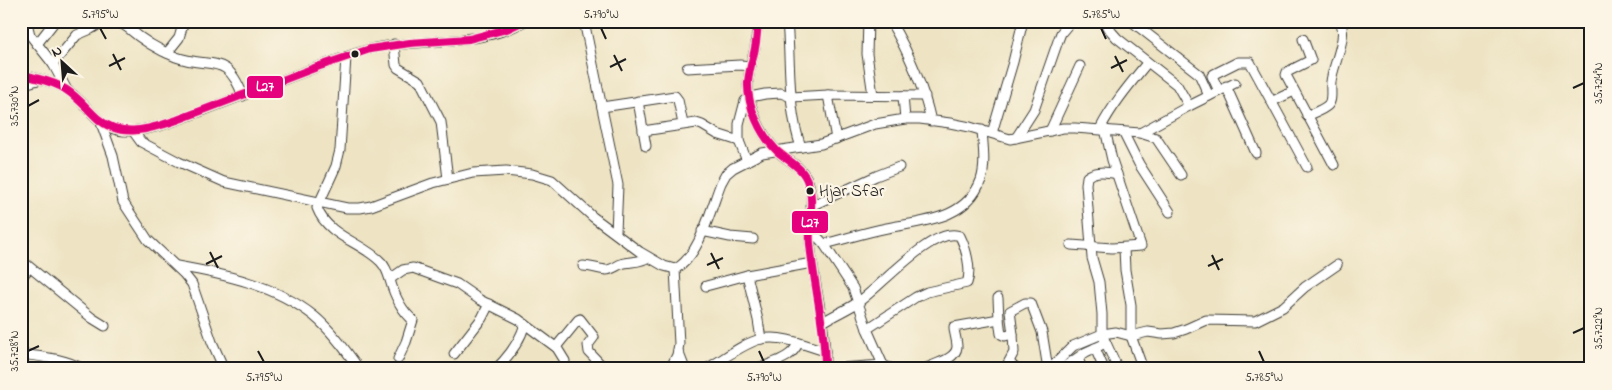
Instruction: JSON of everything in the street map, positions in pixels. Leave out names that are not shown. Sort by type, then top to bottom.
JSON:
[{"type":"street","points":[[30,21],[28,31],[53,64],[66,88],[101,123],[113,156],[120,192],[127,210],[148,240],[189,280],[195,290],[212,342],[224,369]]},
{"type":"street","points":[[37,44],[55,21]]},
{"type":"street","points":[[53,64],[76,35],[104,21]]},
{"type":"street","points":[[116,21],[130,24],[142,40],[167,53],[196,62],[217,64],[226,68],[237,80],[243,96]]},
{"type":"street","points":[[167,53],[179,38],[184,21]]},
{"type":"street","points":[[101,123],[118,130],[133,131],[174,122],[369,49],[394,44],[476,39],[495,34],[525,21]]},
{"type":"street","points":[[584,21],[618,185],[616,232]]},
{"type":"street","points":[[758,21],[748,84],[750,97],[762,134],[777,150],[796,165],[807,180],[811,206],[809,228],[812,263],[823,322],[825,369],[882,365],[893,369]]},
{"type":"street","points":[[788,21],[791,97],[795,131],[800,147]]},
{"type":"street","points":[[868,21],[867,54],[872,95]]},
{"type":"street","points":[[890,21],[903,44],[925,96],[932,120]]},
{"type":"street","points":[[992,133],[1023,21]]},
{"type":"street","points":[[1016,138],[1034,110],[1061,33],[1071,21]]},
{"type":"street","points":[[1102,21],[1117,38],[1177,85],[1189,106]]},
{"type":"street","points":[[1131,21],[1199,74],[1209,96]]},
{"type":"street","points":[[1204,21],[1230,23],[1265,21]]},
{"type":"street","points":[[1307,116],[1327,106],[1330,102],[1332,75],[1342,36],[1342,27],[1339,21]]},
{"type":"street","points":[[1303,39],[1312,59],[1286,73],[1286,75],[1334,165]]},
{"type":"street","points":[[394,44],[396,65],[420,81],[441,122],[448,179]]},
{"type":"street","points":[[346,57],[340,150],[328,186],[317,208],[319,214],[330,228],[372,253],[384,265],[400,303],[413,320],[398,359]]},
{"type":"street","points":[[1256,152],[1227,87],[1212,79],[1214,74],[1238,62],[1250,61],[1307,167]]},
{"type":"street","points":[[1071,245],[1138,248],[1141,245],[1103,129],[1109,112],[1147,62]]},
{"type":"street","points":[[687,68],[751,66]]},
{"type":"street","points":[[1050,131],[1080,66]]},
{"type":"street","points":[[21,74],[53,82],[66,88]]},
{"type":"street","points":[[21,85],[41,80]]},
{"type":"street","points":[[1140,133],[1227,87]]},
{"type":"street","points":[[1273,101],[1294,91]]},
{"type":"street","points":[[747,161],[739,141],[739,124],[745,101],[750,97],[781,93],[791,97],[828,95],[925,96]]},
{"type":"street","points":[[828,95],[836,139]]},
{"type":"street","points":[[602,107],[675,96],[678,100],[683,124]]},
{"type":"street","points":[[903,96],[905,119]]},
{"type":"street","points":[[638,101],[646,146]]},
{"type":"street","points":[[133,131],[141,142],[179,162],[224,182],[347,208],[360,208],[473,172],[517,172],[544,177],[560,185],[593,216],[648,257],[664,266],[675,269],[680,267],[691,254],[702,232],[720,183],[733,168],[762,153],[836,139],[874,124],[905,119],[932,120],[982,130],[1002,137],[1016,138],[1074,128],[1140,133],[1156,138],[1181,175]]},
{"type":"street","points":[[644,131],[698,123],[711,132],[739,141]]},
{"type":"street","points":[[824,244],[886,228],[923,222],[960,208],[972,195],[981,178],[982,130]]},
{"type":"street","points":[[1123,132],[1139,164],[1170,212]]},
{"type":"street","points":[[811,206],[876,176],[899,168]]},
{"type":"street","points":[[1117,174],[1105,172],[1092,174],[1086,179],[1092,258],[1099,282],[1104,339],[1118,369]]},
{"type":"street","points":[[809,228],[824,244],[853,288],[866,329],[882,365]]},
{"type":"street","points":[[702,232],[753,239]]},
{"type":"street","points":[[823,322],[858,303],[930,242],[952,234],[960,236],[967,261],[969,279],[967,283],[916,297],[866,329]]},
{"type":"street","points":[[1124,248],[1125,270],[1131,305],[1131,336],[1143,369]]},
{"type":"street","points":[[583,266],[609,270],[624,263],[641,261],[648,257]]},
{"type":"street","points":[[21,260],[92,318],[105,326]]},
{"type":"street","points":[[706,286],[747,275],[812,263]]},
{"type":"street","points":[[1061,369],[1095,348],[1104,339],[1116,332],[1131,336],[1148,332],[1174,333],[1206,320],[1255,322],[1283,307],[1306,287],[1337,265]]},
{"type":"street","points":[[175,266],[229,276],[263,288],[290,302],[314,317],[334,336],[359,369]]},
{"type":"street","points":[[21,278],[29,268]]},
{"type":"street","points":[[390,280],[403,270],[413,268],[457,284],[525,324],[556,347],[565,361]]},
{"type":"street","points":[[670,369],[674,363],[679,344],[675,269]]},
{"type":"street","points":[[747,275],[758,320],[760,339]]},
{"type":"street","points":[[998,298],[1001,334],[1005,336],[1013,334]]},
{"type":"street","points":[[1016,369],[1007,365],[1015,349],[1010,311],[1030,302],[1042,332],[1049,369]]},
{"type":"street","points":[[454,354],[482,318],[489,304]]},
{"type":"street","points":[[556,347],[580,319],[594,337],[588,345],[588,350],[605,369]]},
{"type":"street","points":[[924,369],[940,362],[955,352],[957,347],[954,327],[999,319]]},
{"type":"street","points":[[496,369],[508,358],[525,324]]},
{"type":"street","points":[[706,369],[760,339],[781,338],[825,351]]},
{"type":"street","points":[[1049,369],[1073,346],[1104,339]]},
{"type":"street","points":[[758,369],[790,355],[795,351],[798,343]]},
{"type":"street","points":[[1095,348],[1104,369]]},
{"type":"street","points":[[678,351],[685,369]]},
{"type":"street","points":[[21,354],[56,359],[83,369]]},
{"type":"street","points":[[1078,358],[1082,369]]},
{"type":"transit line","name":"L27","points":[[21,74],[60,86],[74,95],[97,118],[106,124],[126,130],[146,129],[177,120],[370,49],[410,43],[469,39],[507,29],[524,21]]},
{"type":"transit line","name":"L27","points":[[758,21],[756,45],[749,73],[748,91],[752,110],[765,136],[777,151],[799,168],[806,177],[810,190],[810,244],[825,353],[825,369]]},
{"type":"place","name":"Hjar Sfar","points":[[810,191]]}]
